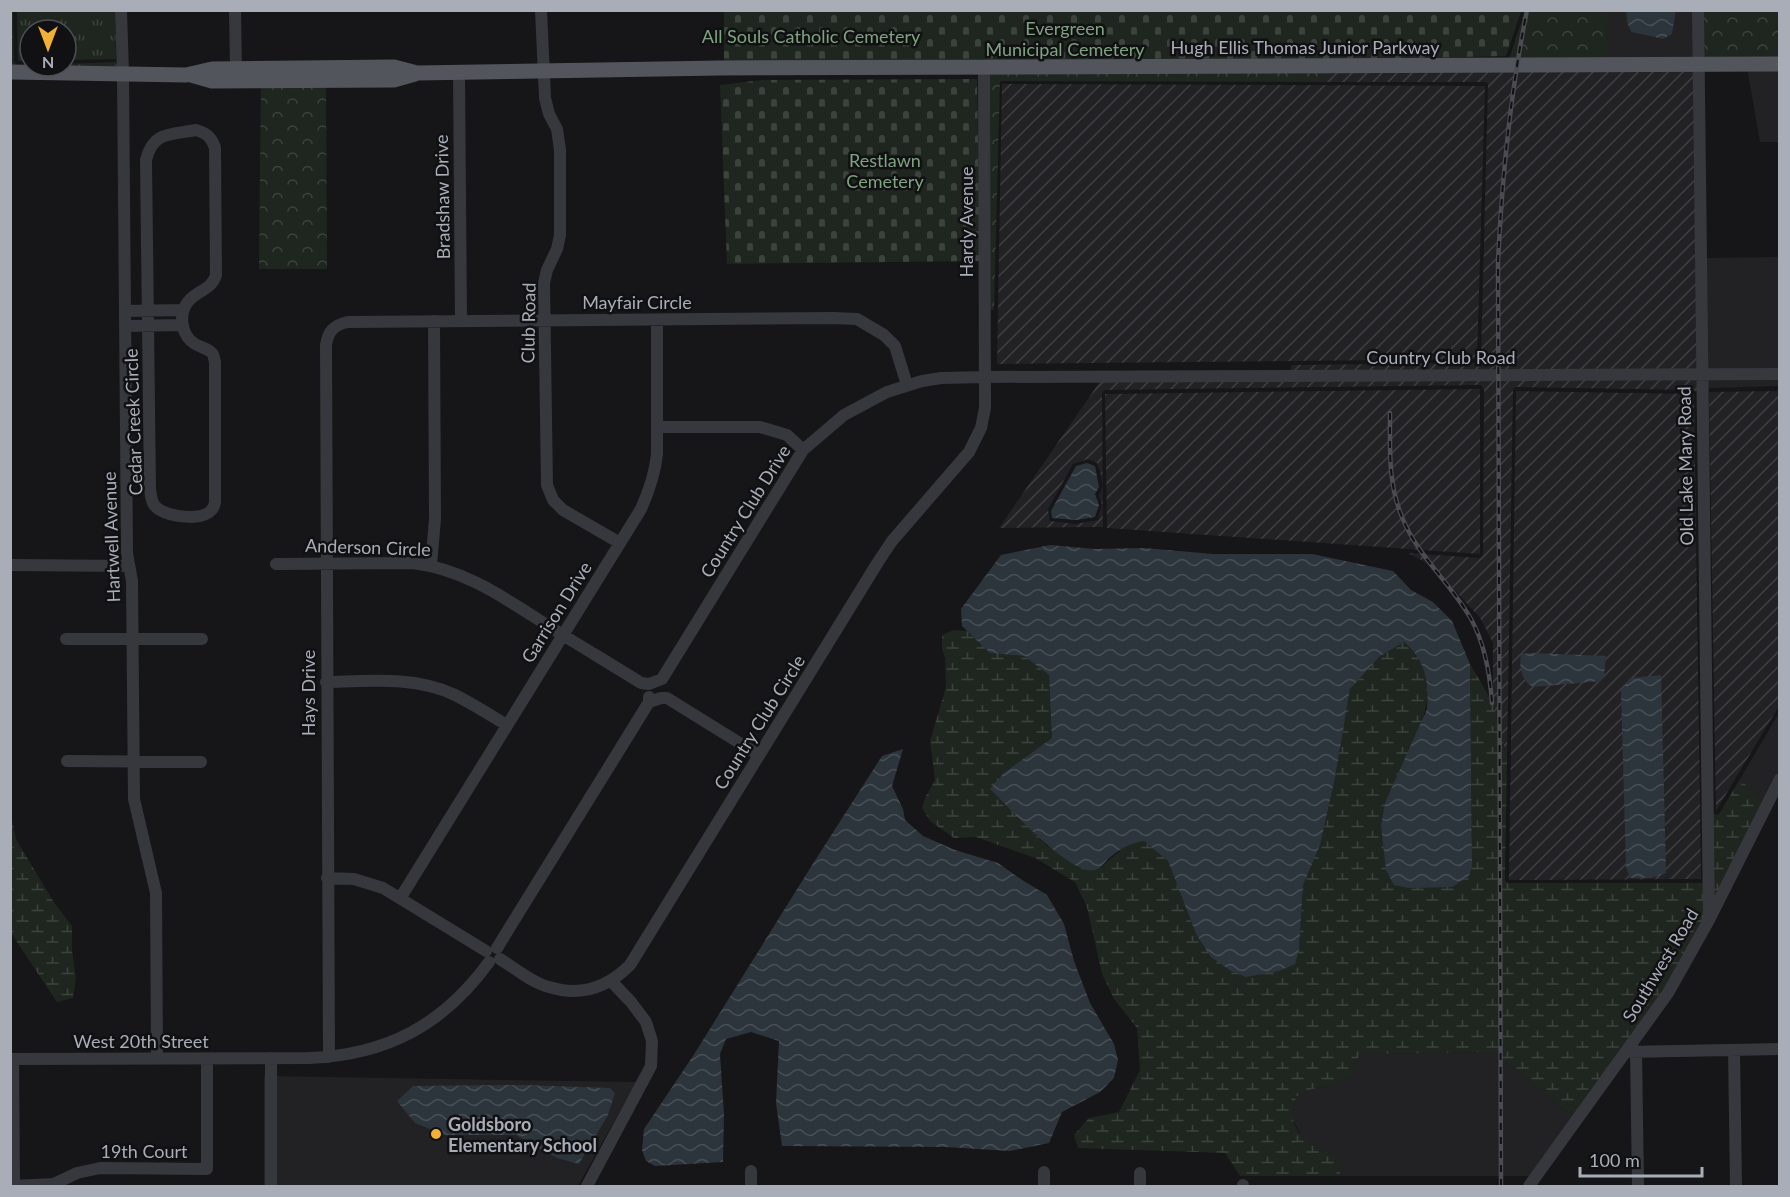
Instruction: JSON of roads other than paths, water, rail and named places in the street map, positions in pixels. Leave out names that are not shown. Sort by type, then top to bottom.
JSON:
[{"type":"main road","name":"Hugh Ellis Thomas Junior Parkway","points":[[191,75],[212,69],[394,68],[417,73],[459,73],[720,68],[1698,64]]},
{"type":"main road","points":[[1698,64],[1779,64]]},
{"type":"main road","name":"Hugh Ellis Thomas Junior Parkway","points":[[10,72],[191,75],[212,81],[394,80],[417,73]]},
{"type":"street","name":"Hartwell Avenue","points":[[121,10],[127,554],[132,581],[133,639],[132,763],[134,799],[156,893],[157,1059]]},
{"type":"street","points":[[235,10],[236,69]]},
{"type":"street","name":"Club Road","points":[[541,10],[544,98],[557,129],[560,150],[560,235],[544,283],[547,485],[554,500],[563,510],[620,543]]},
{"type":"street","name":"Old Lake Mary Road","points":[[1698,10],[1708,920]]},
{"type":"street","name":"Hardy Avenue","points":[[984,68],[984,377]]},
{"type":"street","name":"Bradshaw Drive","points":[[459,73],[462,321]]},
{"type":"street","name":"Cedar Creek Circle","points":[[125,326],[148,325],[183,325],[189,339],[212,353],[215,362],[215,508],[200,516],[188,517],[158,509],[153,502],[150,489],[148,325],[148,310],[146,160],[149,147],[159,137],[196,130],[204,132],[212,140],[215,148],[216,275],[211,285],[194,295],[183,310]]},
{"type":"street","points":[[125,310],[183,310],[183,325]]},
{"type":"street","name":"Mayfair Circle","points":[[331,329],[348,322],[857,319],[878,331],[895,346],[907,385]]},
{"type":"street","name":"Garrison Drive","points":[[401,897],[650,491],[655,471],[658,427],[657,320]]},
{"type":"street","points":[[431,565],[435,519],[434,321]]},
{"type":"street","name":"Hays Drive","points":[[329,1057],[326,345],[331,329]]},
{"type":"street","name":"Country Club Road","points":[[1103,376],[1779,374]]},
{"type":"street","name":"Country Club Drive","points":[[271,1058],[329,1057],[368,1051],[395,1041],[415,1032],[437,1017],[477,980],[803,450],[844,415],[867,401],[907,385],[941,378],[1103,376]]},
{"type":"street","name":"Country Club Circle","points":[[327,878],[369,882],[401,897],[547,987],[569,991],[588,990],[611,981],[630,965],[892,541],[969,452],[981,428],[985,408],[984,377]]},
{"type":"street","points":[[658,427],[760,427],[787,435],[803,450]]},
{"type":"street","name":"Anderson Circle","points":[[276,564],[412,563],[431,565],[459,573],[486,587],[759,755]]},
{"type":"street","points":[[10,565],[129,566]]},
{"type":"street","points":[[66,639],[202,639]]},
{"type":"street","points":[[326,682],[409,682],[434,687],[454,694],[507,725]]},
{"type":"street","points":[[67,761],[201,762]]},
{"type":"street","name":"Southwest Road","points":[[1529,1186],[1631,1052],[1668,993],[1773,804],[1779,779]]},
{"type":"street","points":[[587,1186],[651,1066],[652,1041],[646,1022],[611,981]]},
{"type":"street","points":[[1638,1186],[1631,1052],[1779,1049]]},
{"type":"street","points":[[1734,1050],[1736,1186]]},
{"type":"street","points":[[271,1058],[271,1186]]},
{"type":"street","name":"West 20th Street","points":[[12,1059],[271,1058]]},
{"type":"street","points":[[12,1059],[14,1186]]},
{"type":"street","name":"19th Court","points":[[14,1186],[54,1184],[77,1173],[100,1168],[207,1169],[207,1059]]},
{"type":"street","points":[[751,1171],[751,1186]]},
{"type":"street","points":[[1044,1172],[1044,1186]]},
{"type":"street","points":[[1140,1173],[1140,1186]]},
{"type":"water","points":[[1626,11],[1676,11],[1672,34],[1663,39],[1631,32]]},
{"type":"water","points":[[1087,463],[1095,466],[1099,487],[1095,494],[1099,505],[1095,517],[1076,520],[1052,518],[1051,511],[1076,466]]},
{"type":"water","points":[[1050,545],[1094,549],[1144,548],[1213,554],[1312,554],[1393,571],[1411,590],[1433,602],[1452,621],[1470,664],[1472,867],[1469,876],[1452,887],[1409,888],[1394,885],[1386,870],[1381,826],[1385,803],[1427,709],[1424,672],[1417,657],[1404,642],[1379,657],[1350,689],[1335,778],[1320,845],[1303,885],[1299,950],[1295,964],[1279,971],[1246,977],[1231,971],[1211,957],[1196,934],[1168,861],[1144,841],[1125,847],[1094,870],[1083,869],[1055,851],[990,789],[1004,773],[1052,738],[1049,675],[1024,656],[990,653],[962,626],[961,609],[1001,555]]},
{"type":"water","points":[[1521,654],[1606,656],[1604,675],[1601,681],[1533,687],[1523,677],[1520,663]]},
{"type":"water","points":[[1661,675],[1666,873],[1651,878],[1630,878],[1626,867],[1621,690],[1631,678]]},
{"type":"water","points":[[903,749],[892,786],[903,809],[905,820],[923,836],[955,850],[998,863],[1047,895],[1064,924],[1074,961],[1090,1003],[1114,1044],[1118,1060],[1114,1078],[1100,1092],[1062,1112],[1049,1143],[1010,1151],[945,1147],[782,1146],[776,1103],[779,1041],[751,1032],[726,1039],[720,1054],[724,1114],[723,1162],[655,1166],[646,1161],[642,1150],[644,1129],[693,1056],[882,756]]},
{"type":"water","points":[[523,1085],[610,1088],[615,1093],[608,1115],[579,1164],[557,1158],[516,1135],[445,1135],[415,1123],[397,1101],[413,1086]]},
{"type":"railway","points":[[1501,1186],[1498,262],[1508,136],[1527,10]]},
{"type":"railway","points":[[1390,413],[1391,466],[1397,505],[1416,544],[1454,593],[1476,629],[1486,660],[1492,703]]},
{"type":"place","name":"Goldsboro Elementary School","points":[[436,1134]]},
{"type":"park label","name":"All Souls Catholic Cemetery","points":[[811,36]]},
{"type":"park label","name":"Evergreen Municipal Cemetery","points":[[1065,38]]},
{"type":"park label","name":"Restlawn Cemetery","points":[[885,170]]}]
